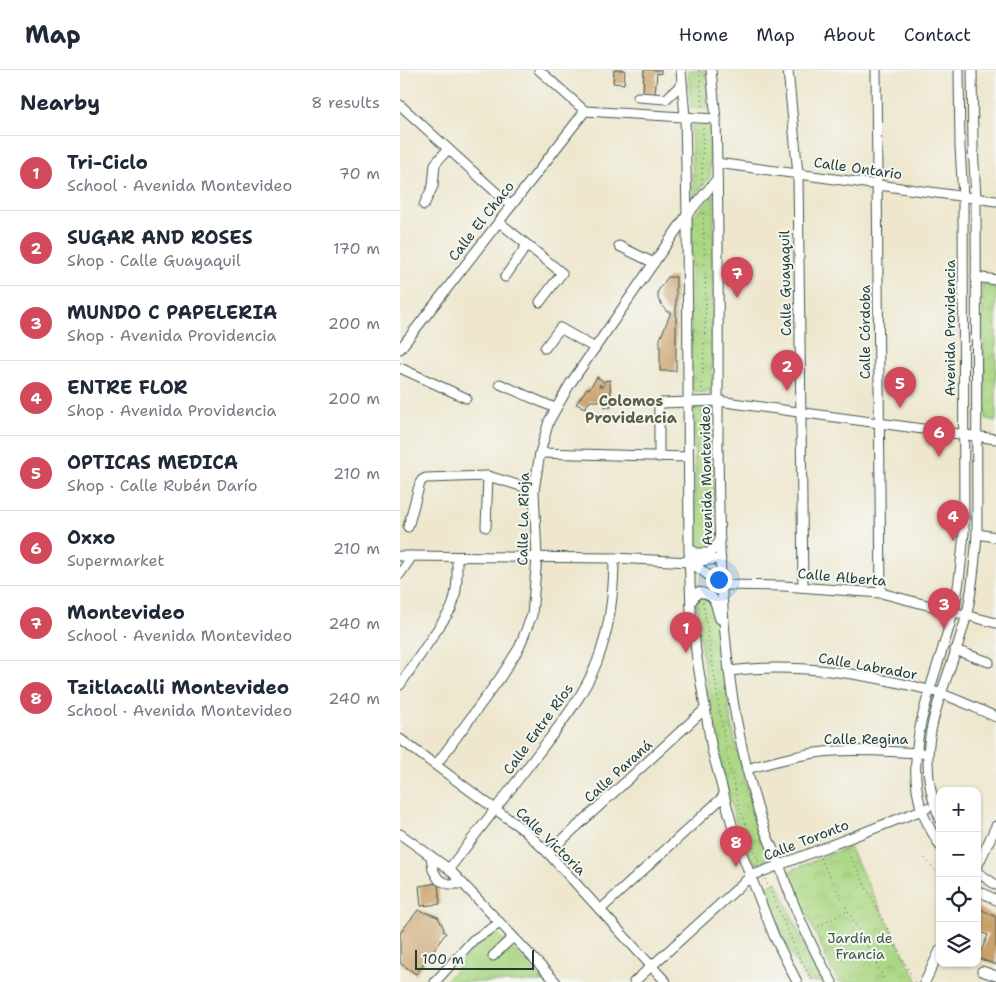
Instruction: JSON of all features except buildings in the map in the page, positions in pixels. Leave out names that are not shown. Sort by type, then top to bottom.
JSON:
[{"type":"street","points":[[540,70],[585,111],[716,119]]},
{"type":"street","name":"Avenida Montevideo","points":[[680,70],[685,117],[687,215],[689,548],[691,602],[697,659],[712,750],[735,836],[774,936],[797,982]]},
{"type":"street","name":"Avenida Montevideo","points":[[711,70],[716,119],[718,179],[720,541],[724,629],[729,672],[736,718],[747,769],[764,828],[806,933],[832,982]]},
{"type":"street","name":"Calle Guayaquil","points":[[788,70],[798,174],[803,587]]},
{"type":"street","name":"Calle Córdoba","points":[[876,70],[882,593]]},
{"type":"street","name":"Avenida Providencia","points":[[936,838],[922,810],[918,795],[917,752],[919,732],[929,690],[954,612],[964,534],[963,196],[959,70]]},
{"type":"street","name":"Avenida Providencia","points":[[936,810],[928,776],[928,753],[935,714],[967,614],[977,534],[976,198],[972,70]]},
{"type":"street","points":[[638,97],[666,99],[682,84]]},
{"type":"street","points":[[400,105],[511,206]]},
{"type":"street","name":"Calle El Chaco","points":[[400,349],[585,111]]},
{"type":"street","points":[[424,205],[433,186],[435,164],[448,149]]},
{"type":"street","name":"Calle Ontario","points":[[717,164],[996,201]]},
{"type":"street","name":"Calle La Rioja","points":[[436,765],[500,678],[519,648],[532,616],[537,557],[534,490],[543,437],[555,408],[687,215],[718,179]]},
{"type":"street","points":[[499,222],[562,274],[540,302]]},
{"type":"street","points":[[505,277],[527,245]]},
{"type":"street","points":[[619,246],[654,263]]},
{"type":"street","points":[[976,277],[996,280]]},
{"type":"street","points":[[545,348],[560,328],[596,348]]},
{"type":"street","points":[[400,368],[466,398]]},
{"type":"street","points":[[500,384],[555,408]]},
{"type":"street","points":[[659,457],[659,406],[661,403],[688,401],[718,401],[800,411],[996,439]]},
{"type":"street","points":[[540,454],[688,457]]},
{"type":"street","points":[[486,527],[488,476]]},
{"type":"street","points":[[408,527],[422,480],[488,476],[534,490]]},
{"type":"street","points":[[977,534],[996,537]]},
{"type":"street","points":[[689,548],[696,553],[708,554],[720,541]]},
{"type":"street","points":[[400,556],[614,558],[690,562],[721,559]]},
{"type":"street","points":[[400,574],[412,556]]},
{"type":"street","points":[[400,685],[451,609],[457,581],[457,557]]},
{"type":"street","name":"Calle Entre Ríos","points":[[449,869],[572,709],[590,678],[603,647],[611,612],[614,595],[614,558]]},
{"type":"street","points":[[690,562],[722,585]]},
{"type":"street","name":"Calle Alberta","points":[[722,585],[803,587],[882,593],[996,623]]},
{"type":"street","points":[[691,602],[698,592],[710,594],[724,629]]},
{"type":"street","points":[[955,650],[989,662]]},
{"type":"street","name":"Calle Labrador","points":[[729,672],[751,668],[817,670],[929,690],[996,717]]},
{"type":"street","name":"Calle Paraná","points":[[548,853],[705,709]]},
{"type":"street","name":"Calle Victoria","points":[[400,739],[525,830],[666,982]]},
{"type":"street","name":"Calle Regina","points":[[747,769],[796,756],[833,751],[868,750],[928,753]]},
{"type":"street","points":[[600,910],[724,796]]},
{"type":"street","name":"Calle Toronto","points":[[634,982],[751,876],[934,805]]},
{"type":"street","points":[[981,858],[996,826]]},
{"type":"street","points":[[400,834],[449,869],[556,982]]},
{"type":"street","points":[[431,856],[433,870],[439,880],[449,884],[463,884]]},
{"type":"street","points":[[981,875],[996,885]]},
{"type":"street","points":[[981,892],[996,900]]},
{"type":"street","points":[[435,982],[473,940],[500,923]]},
{"type":"street","points":[[493,956],[513,937]]},
{"type":"street","points":[[925,982],[936,959]]},
{"type":"street","points":[[982,971],[996,976]]},
{"type":"path","points":[[842,841],[915,982]]},
{"type":"path","points":[[816,851],[886,982]]},
{"type":"path","points":[[925,858],[936,872]]},
{"type":"path","points":[[806,933],[848,910]]},
{"type":"green space","points":[[688,70],[705,70],[708,109],[691,108]]},
{"type":"green space","points":[[710,125],[710,177],[693,197],[691,126]]},
{"type":"green space","points":[[714,194],[712,393],[691,391],[691,219]]},
{"type":"green space","points":[[982,284],[996,286],[996,421],[986,419]]},
{"type":"green space","points":[[694,406],[713,407],[715,544],[711,549],[696,552]]},
{"type":"green space","points":[[697,595],[713,598],[728,700],[738,752],[747,788],[770,859],[750,867],[731,803],[721,760],[701,644]]},
{"type":"green space","name":"Jardín de Francia","points":[[849,847],[918,982],[839,982],[832,970],[789,871]]},
{"type":"green space","points":[[777,881],[803,943],[824,982],[807,982],[786,944],[761,888]]},
{"type":"green space","points":[[497,933],[544,982],[445,982],[480,941]]},
{"type":"place","name":"Montevideo","points":[[737,298]]},
{"type":"place","name":"SUGAR AND ROSES","points":[[787,391]]},
{"type":"place","name":"OPTICAS MEDICA","points":[[900,408]]},
{"type":"place","name":"Oxxo","points":[[939,457]]},
{"type":"place","name":"ENTRE FLOR","points":[[953,541]]},
{"type":"place","name":"MUNDO C PAPELERIA","points":[[944,629]]},
{"type":"place","name":"Tri-Ciclo","points":[[686,653]]},
{"type":"place","name":"Tzitlacalli Montevideo","points":[[736,867]]},
{"type":"district","name":"Colomos Providencia","points":[[631,410]]}]
